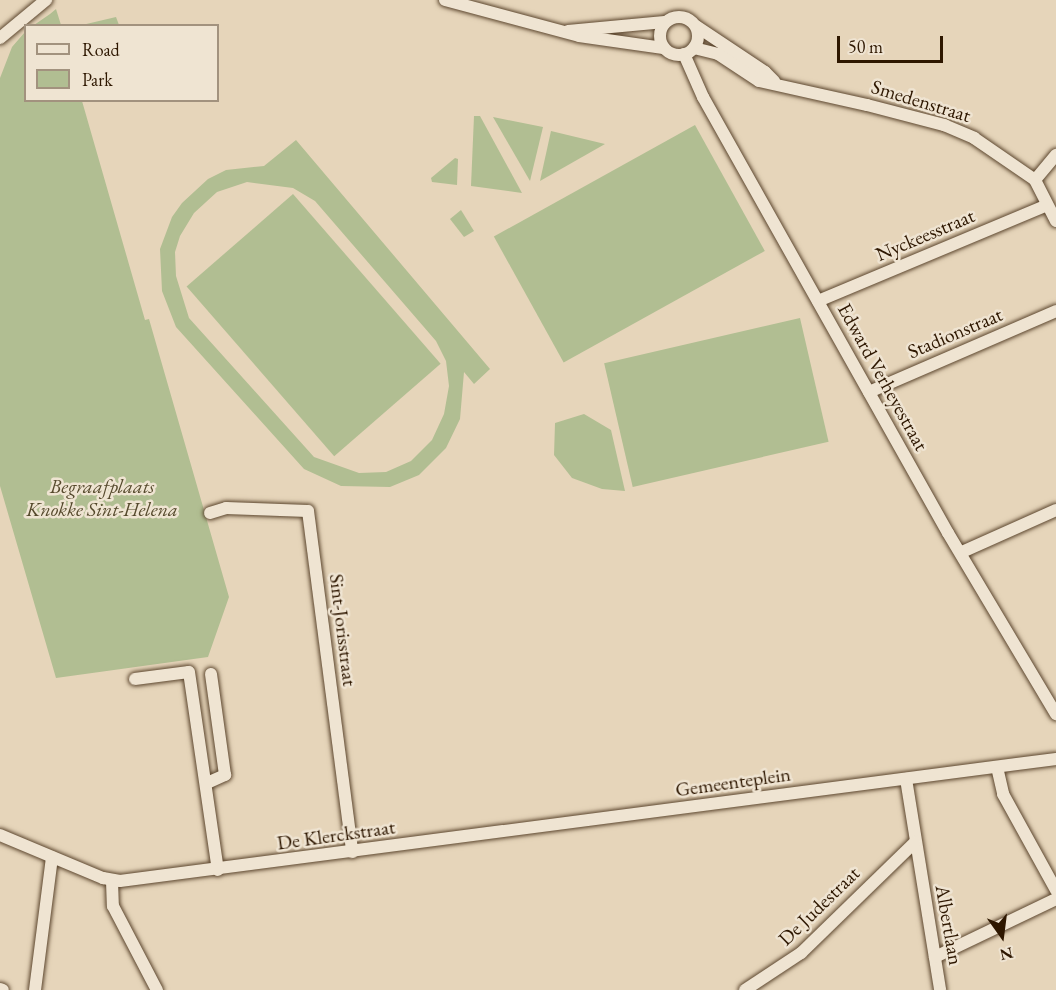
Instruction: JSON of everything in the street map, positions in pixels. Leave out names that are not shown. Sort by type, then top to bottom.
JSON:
[{"type":"street","points":[[0,38],[46,0]]},
{"type":"street","points":[[446,0],[568,31],[579,36],[663,48],[672,54],[689,51],[698,38],[696,26],[680,16],[665,22],[568,31]]},
{"type":"street","points":[[663,48],[659,37],[665,22]]},
{"type":"street","name":"Smedenstraat","points":[[696,26],[765,72],[774,81]]},
{"type":"street","name":"Smedenstraat","points":[[689,51],[717,54],[748,76],[944,125],[1003,155],[1035,180],[1056,222]]},
{"type":"street","name":"Edward Verheyestraat","points":[[689,51],[703,96],[869,392],[1056,714]]},
{"type":"street","points":[[1035,180],[1056,155]]},
{"type":"street","name":"Nyckeesstraat","points":[[818,302],[1047,205]]},
{"type":"street","name":"Stadionstraat","points":[[869,392],[1056,311]]},
{"type":"street","name":"Sint-Jorisstraat","points":[[210,513],[226,508],[308,511],[352,852]]},
{"type":"street","points":[[962,552],[1056,510]]},
{"type":"street","points":[[135,679],[189,672],[218,870]]},
{"type":"street","points":[[207,783],[225,775],[211,674]]},
{"type":"street","name":"Gemeenteplein","points":[[566,825],[1052,759]]},
{"type":"street","points":[[997,767],[1003,794],[1056,890]]},
{"type":"street","points":[[906,779],[915,842]]},
{"type":"street","name":"De Klerckstraat","points":[[112,881],[218,870],[566,825]]},
{"type":"street","points":[[0,835],[112,881],[113,906],[157,990]]},
{"type":"street","name":"Albertlaan","points":[[915,842],[940,990]]},
{"type":"street","name":"De Judestraat","points":[[745,990],[801,953],[915,842]]},
{"type":"street","points":[[35,990],[52,857]]},
{"type":"street","points":[[935,957],[1056,899]]},
{"type":"green space","points":[[56,9],[61,24],[35,24]]},
{"type":"green space","points":[[116,17],[119,24],[86,24]]},
{"type":"green space","name":"Begraafplaats Knokke Sint-Helena","points":[[24,33],[24,102],[82,102],[145,320],[149,319],[229,597],[208,657],[56,678],[0,486],[0,78],[12,47]]},
{"type":"green space","points":[[474,116],[480,116],[522,193],[471,186]]},
{"type":"green space","points":[[493,117],[543,127],[530,181]]},
{"type":"green space","points":[[695,125],[765,251],[564,362],[494,237]]},
{"type":"green space","points":[[551,131],[605,144],[540,181]]},
{"type":"green space","points":[[296,140],[490,369],[474,384],[464,372],[460,419],[446,448],[419,475],[390,487],[341,486],[304,469],[176,327],[162,291],[160,249],[172,217],[182,203],[208,179],[226,170],[264,166]],"holes":[[[247,182],[293,188],[315,201],[436,341],[446,361],[449,386],[444,414],[432,440],[411,461],[386,472],[359,473],[314,457],[189,318],[176,276],[175,252],[180,236],[194,213],[217,192]]]},
{"type":"green space","points":[[455,158],[458,159],[457,185],[432,182],[431,178]]},
{"type":"green space","points":[[293,194],[441,364],[334,456],[187,287]]},
{"type":"green space","points":[[461,210],[474,231],[464,237],[450,219]]},
{"type":"green space","points":[[800,318],[829,442],[633,487],[604,363]]},
{"type":"green space","points":[[584,414],[611,430],[625,491],[602,489],[572,478],[554,455],[555,423]]}]
